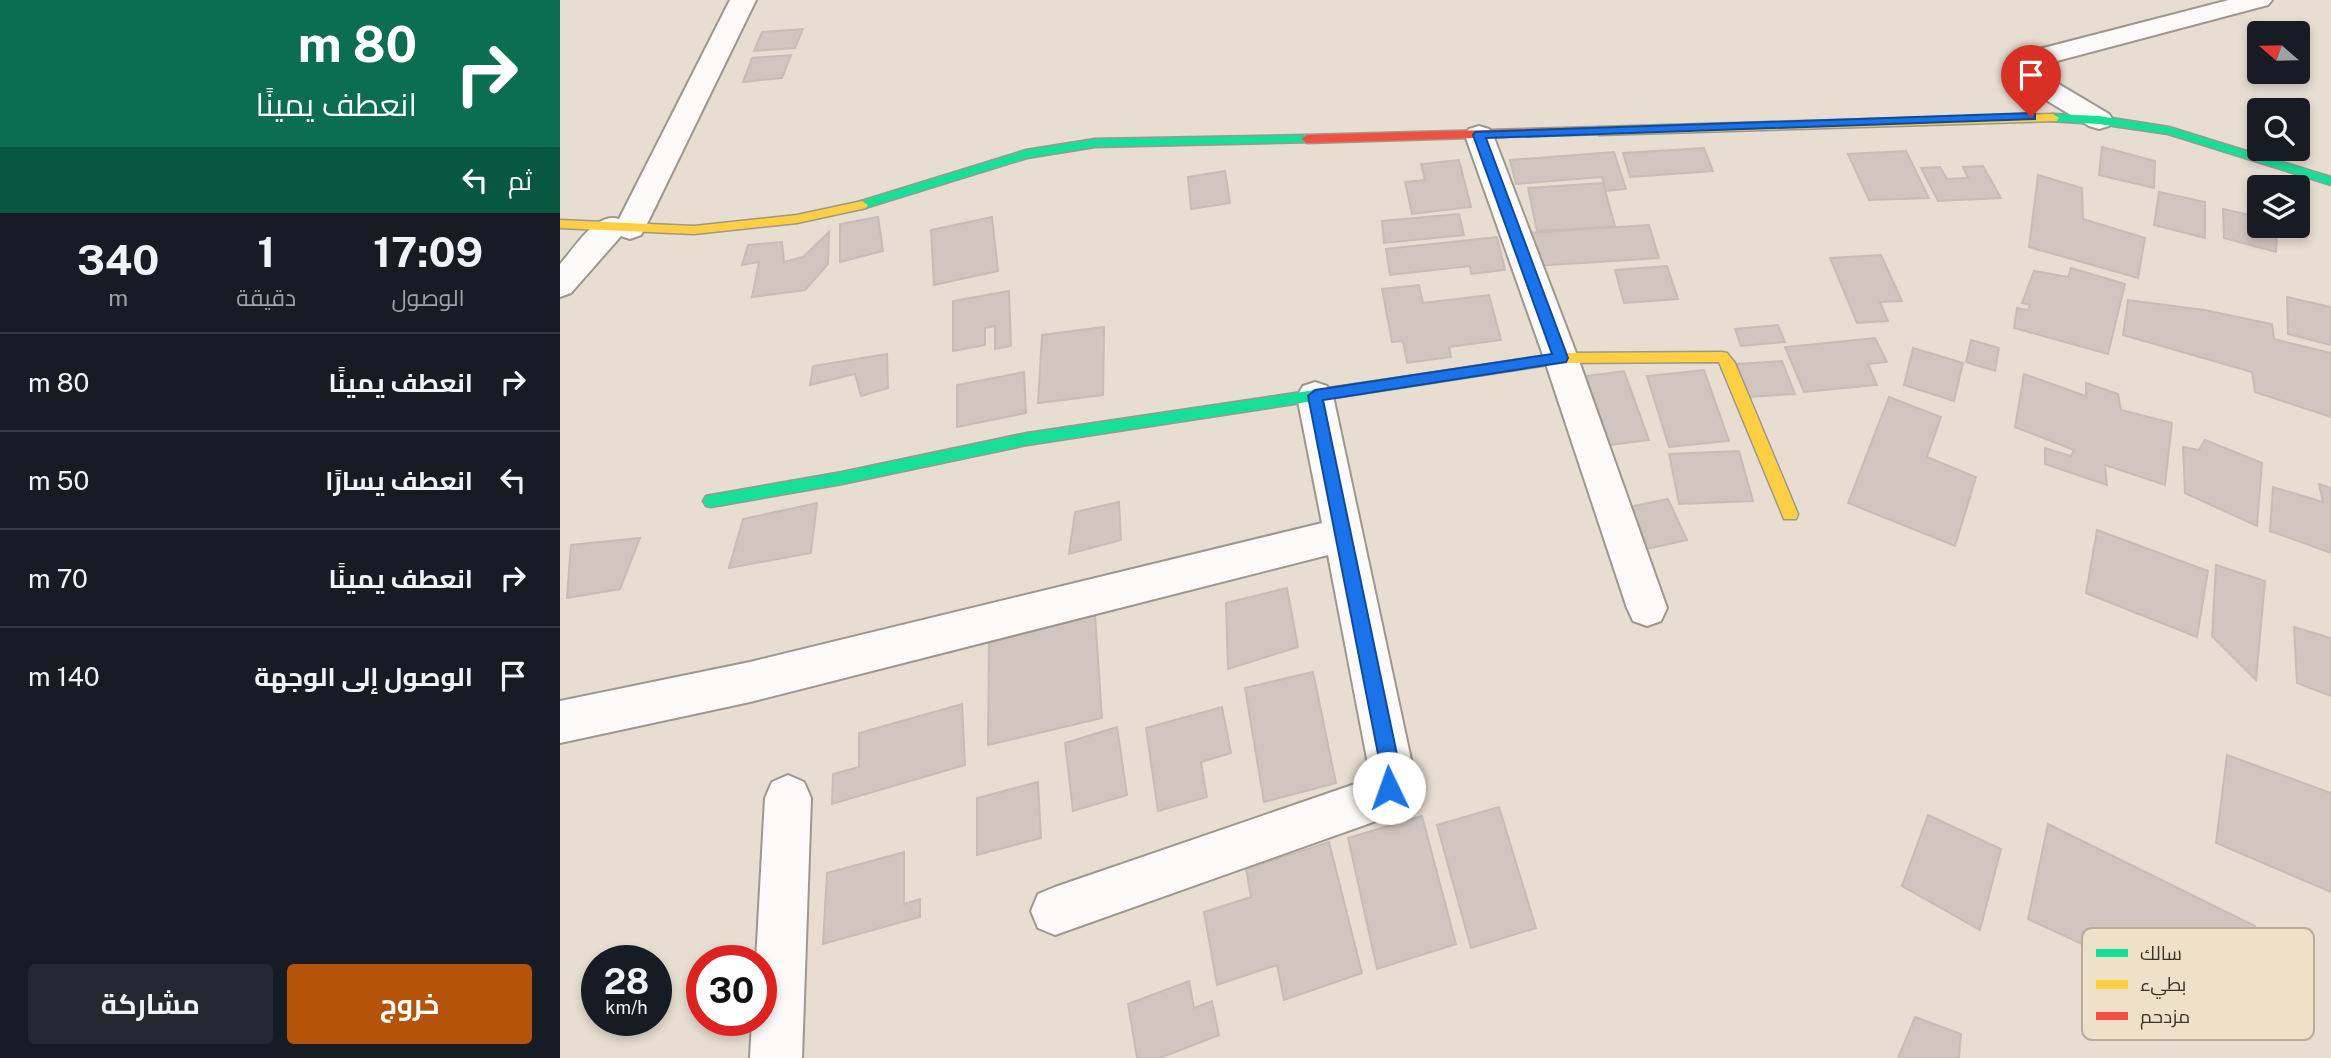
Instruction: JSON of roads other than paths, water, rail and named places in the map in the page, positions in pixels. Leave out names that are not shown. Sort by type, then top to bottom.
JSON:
[{"type":"street","points":[[560,285],[621,227],[743,0]]},
{"type":"street","points":[[2099,120],[2028,77],[2024,64],[2043,56],[2259,0]]},
{"type":"street","points":[[560,224],[694,230],[797,219],[884,200],[1026,154],[1095,143],[1479,135],[2031,117],[2099,120],[2169,131],[2331,181]]},
{"type":"street","points":[[1479,135],[1561,358],[1647,608]]},
{"type":"street","points":[[712,501],[842,478],[1027,439],[1561,358],[1712,355],[1722,357],[1728,363],[1790,514]]},
{"type":"street","points":[[1055,911],[1374,800],[1389,788],[1391,769],[1315,396]]},
{"type":"street","points":[[560,722],[750,682],[1342,535]]},
{"type":"street","points":[[776,1058],[788,798]]}]
